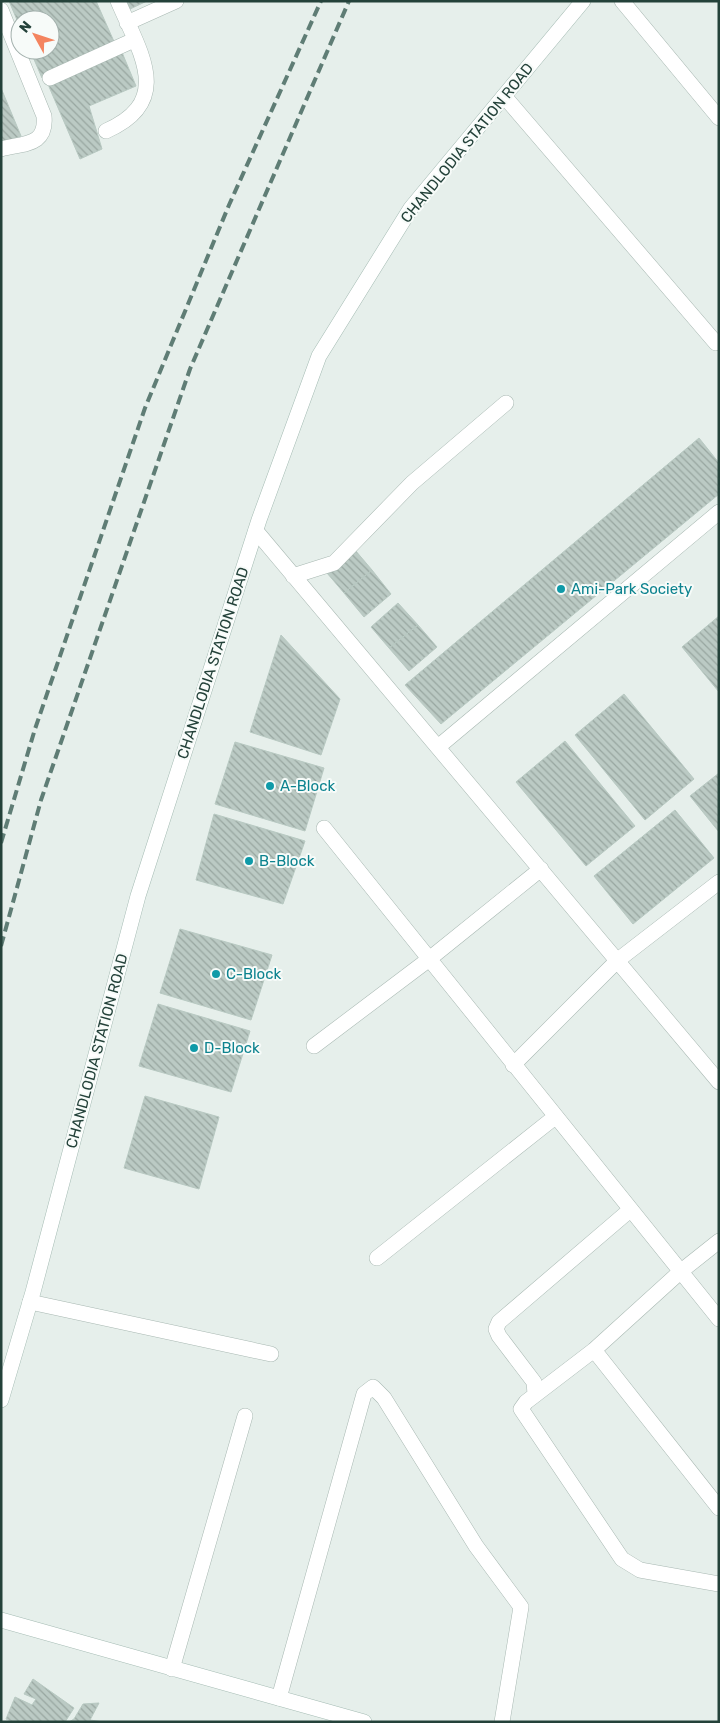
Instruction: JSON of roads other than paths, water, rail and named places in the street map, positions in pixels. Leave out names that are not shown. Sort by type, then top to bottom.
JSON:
[{"type":"street","points":[[106,132],[117,127],[141,107],[148,83],[147,75],[118,1]]},
{"type":"street","points":[[127,23],[176,1]]},
{"type":"street","name":"CHANDLODIA STATION ROAD","points":[[1,1400],[30,1302],[138,896],[256,531],[319,356],[411,208],[583,1]]},
{"type":"street","points":[[622,1],[719,118]]},
{"type":"street","points":[[1,10],[44,116],[46,126],[41,137],[30,143],[1,149]]},
{"type":"street","points":[[50,78],[134,40]]},
{"type":"street","points":[[504,96],[716,343],[719,342]]},
{"type":"street","points":[[293,576],[334,563],[412,483],[506,403]]},
{"type":"street","points":[[438,747],[719,512]]},
{"type":"street","points":[[256,531],[719,1082]]},
{"type":"street","points":[[324,828],[428,960],[719,1319]]},
{"type":"street","points":[[314,1046],[428,960],[541,869]]},
{"type":"street","points":[[514,1065],[618,960],[719,882]]},
{"type":"street","points":[[377,1258],[555,1117]]},
{"type":"street","points":[[535,1394],[534,1382],[499,1336],[496,1329],[499,1322],[630,1210]]},
{"type":"street","points":[[719,1241],[680,1272],[594,1350],[535,1394],[521,1409],[523,1415],[622,1559],[640,1570],[719,1584]]},
{"type":"street","points":[[30,1302],[271,1354]]},
{"type":"street","points":[[594,1350],[719,1508]]},
{"type":"street","points":[[279,1698],[364,1394],[374,1387],[384,1398],[476,1546],[521,1607],[502,1722]]},
{"type":"street","points":[[172,1669],[244,1416]]},
{"type":"street","points":[[1,1620],[364,1722]]},
{"type":"railway","points":[[1,843],[35,729],[145,408],[229,205],[321,1]]},
{"type":"railway","points":[[1,946],[41,800],[190,369],[349,1]]},
{"type":"place","name":"Ami-Park Society","points":[[561,589]]},
{"type":"place","name":"A-Block","points":[[270,786]]},
{"type":"place","name":"B-Block","points":[[249,861]]},
{"type":"place","name":"C-Block","points":[[216,974]]},
{"type":"place","name":"D-Block","points":[[194,1048]]}]
